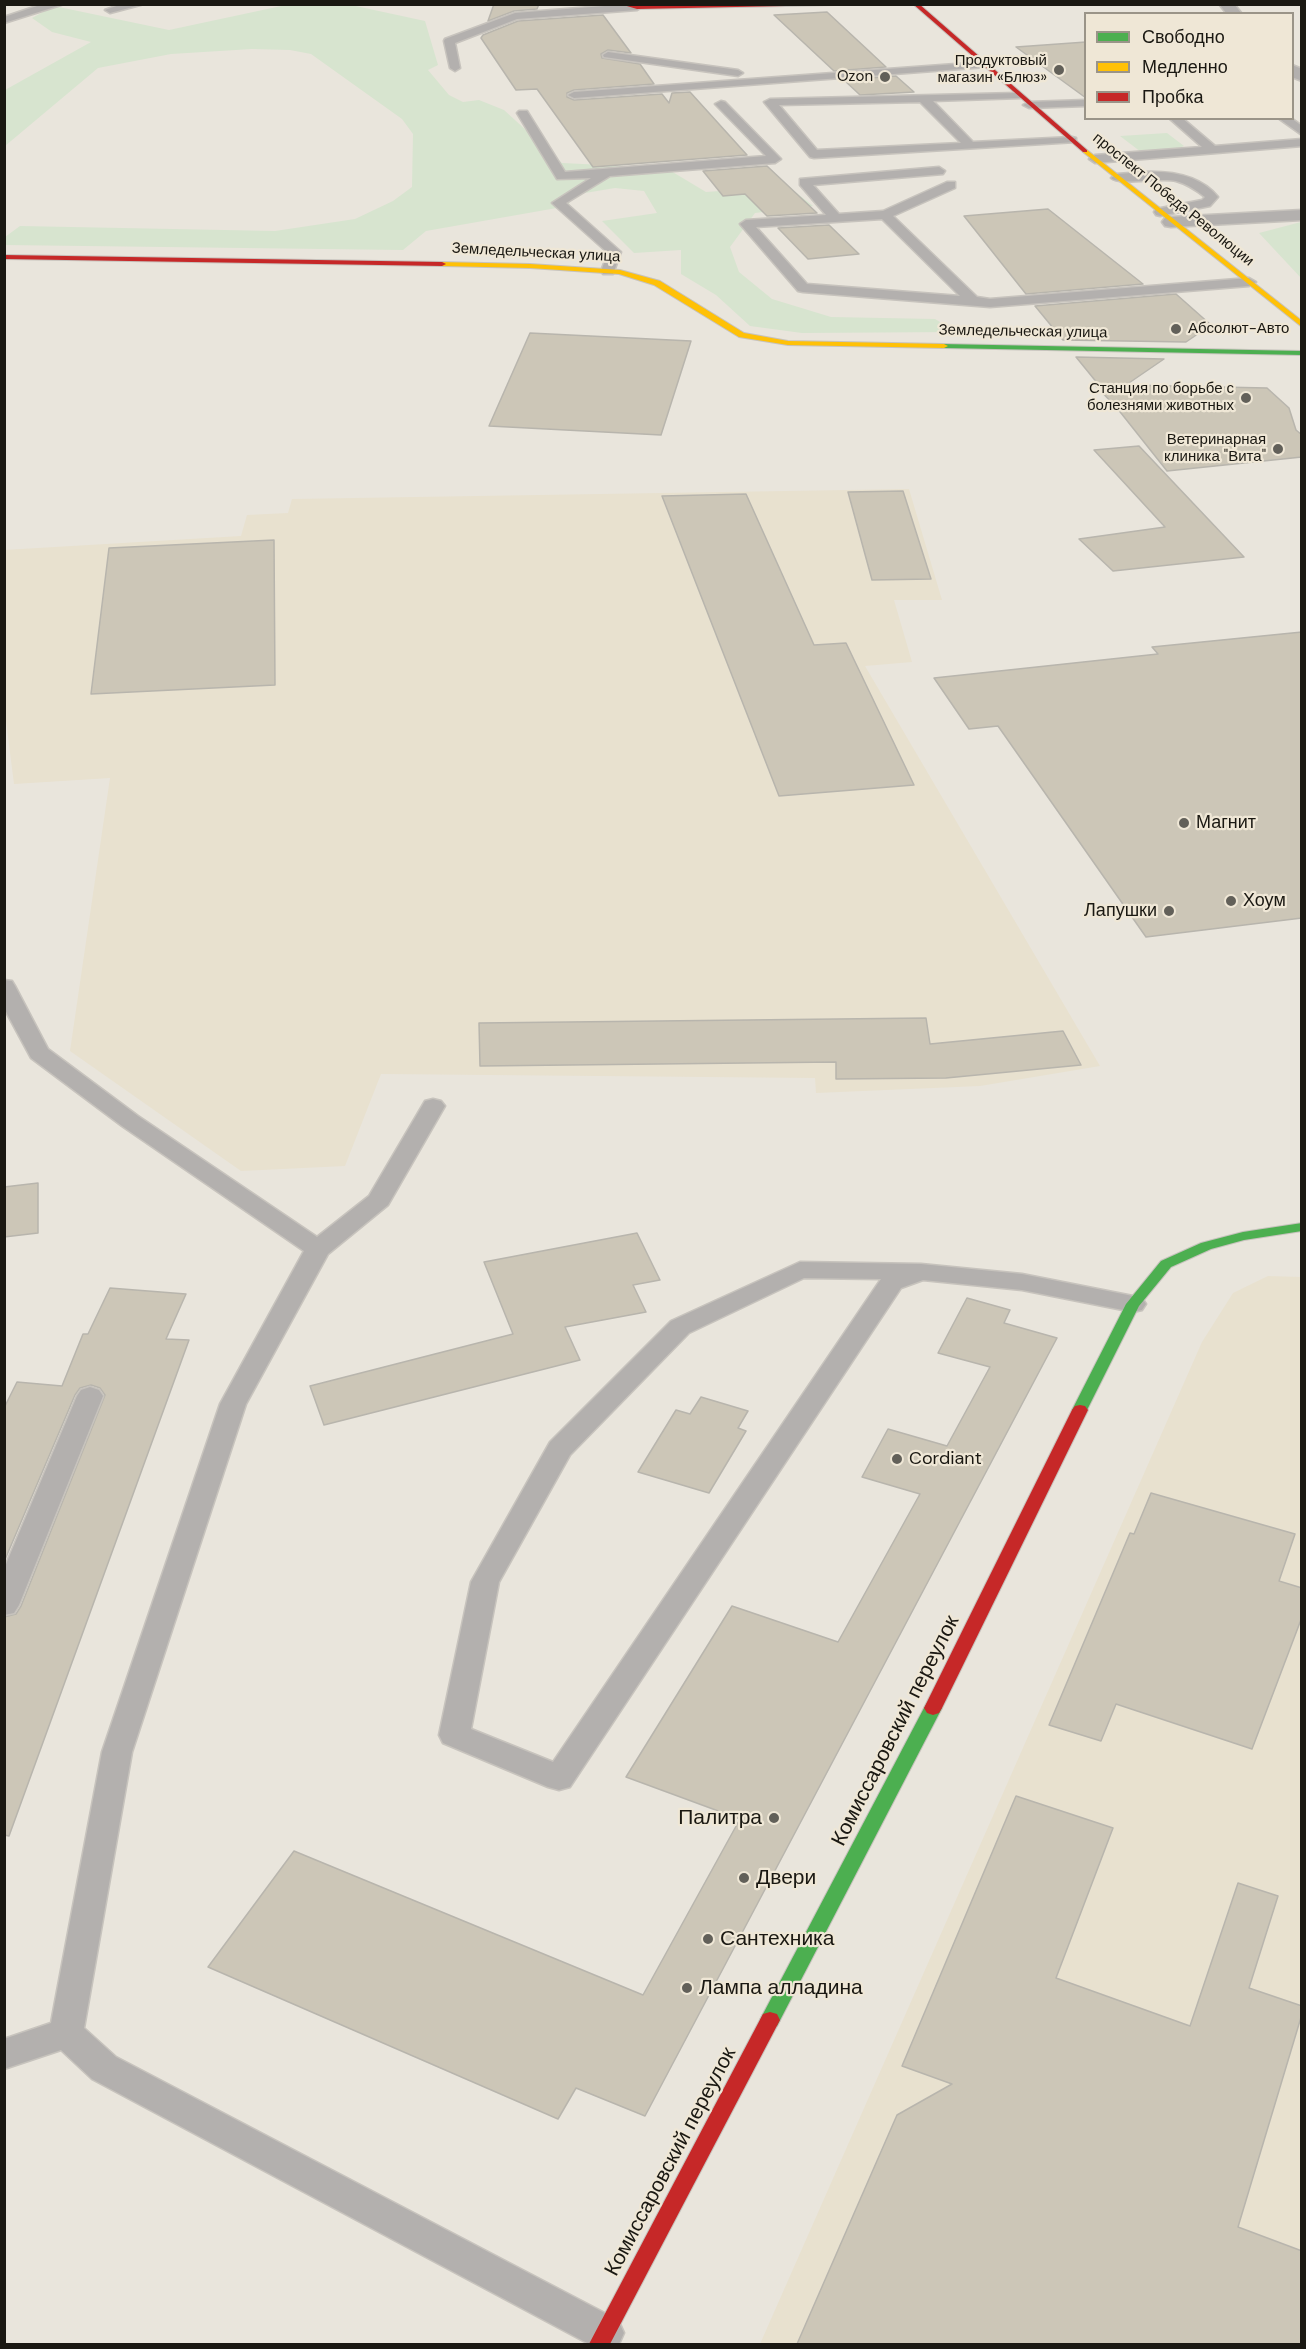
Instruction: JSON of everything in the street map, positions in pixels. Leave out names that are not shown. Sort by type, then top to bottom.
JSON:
[{"type":"main road","points":[[622,4],[638,7],[882,4]]},
{"type":"main road","name":"проспект Победа Революции","points":[[915,4],[1017,96],[1302,325]]},
{"type":"main road","name":"Земледельческая улица","points":[[4,257],[530,266],[608,271],[620,272],[657,283],[742,335],[788,343],[1302,352]]},
{"type":"main road","name":"Комиссаровский переулок","points":[[602,2339],[914,1747],[1133,1304],[1166,1264],[1206,1246],[1243,1236],[1302,1227]]},
{"type":"street","points":[[1165,217],[1302,214]]},
{"type":"lane","points":[[4,20],[59,4]]},
{"type":"lane","points":[[110,10],[139,4]]},
{"type":"lane","points":[[455,68],[449,41],[515,16],[638,7]]},
{"type":"lane","points":[[608,55],[785,80]]},
{"type":"lane","points":[[574,95],[983,65]]},
{"type":"lane","points":[[1017,96],[770,102],[814,154],[1072,140]]},
{"type":"lane","points":[[924,98],[971,146]]},
{"type":"lane","points":[[1029,105],[1084,103]]},
{"type":"lane","points":[[524,113],[561,176],[775,159],[722,104]]},
{"type":"lane","points":[[1176,120],[1213,150]]},
{"type":"lane","points":[[1286,120],[1302,132]]},
{"type":"lane","points":[[1095,159],[1302,142]]},
{"type":"lane","points":[[836,219],[804,182],[939,171]]},
{"type":"lane","points":[[607,173],[558,203],[615,252],[608,271]]},
{"type":"lane","points":[[1117,178],[1162,175],[1181,177],[1195,183],[1212,197],[1206,203],[1165,217]]},
{"type":"lane","points":[[951,185],[885,215],[746,224],[803,288],[990,303],[1250,282]]},
{"type":"lane","points":[[885,215],[973,301]]},
{"type":"lane","points":[[4,986],[39,1053],[130,1121],[318,1249]]},
{"type":"lane","points":[[66,2033],[117,1752],[233,1404],[318,1249],[379,1200],[433,1106]]},
{"type":"lane","points":[[921,1272],[892,1282],[559,1778],[454,1735],[485,1582],[560,1449],[680,1327],[800,1270],[921,1272],[1022,1282],[1133,1304]]},
{"type":"lane","points":[[4,1605],[90,1396]]},
{"type":"lane","points":[[4,2054],[66,2033]]},
{"type":"lane","points":[[66,2033],[104,2068],[602,2339]]},
{"type":"shaded area","points":[[909,489],[942,600],[894,600],[912,662],[865,666],[1100,1066],[980,1086],[816,1093],[815,1078],[381,1074],[345,1166],[241,1171],[70,1051],[110,778],[14,784],[4,705],[4,550],[241,536],[247,515],[288,513],[292,499]]},
{"type":"shaded area","points":[[1268,1276],[1301,1277],[1301,2344],[760,2344],[1202,1342],[1233,1293]]},
{"type":"green space","points":[[286,5],[351,5],[425,21],[438,65],[428,70],[449,95],[463,102],[479,100],[504,110],[562,163],[666,168],[706,192],[788,186],[813,206],[755,213],[730,247],[739,272],[772,299],[831,317],[935,319],[957,332],[802,333],[750,326],[716,295],[681,274],[681,250],[634,253],[602,221],[657,213],[644,191],[615,188],[573,195],[568,206],[426,231],[403,250],[5,245],[5,237],[20,226],[275,231],[355,219],[393,201],[412,187],[413,134],[402,119],[311,54],[290,50],[252,49],[171,54],[98,68],[5,146],[5,90],[91,42],[52,32],[32,18],[54,6],[169,30]]},
{"type":"green space","points":[[1167,133],[1184,146],[1177,149],[1141,152],[1120,136]]},
{"type":"green space","points":[[1302,222],[1301,278],[1259,233]]},
{"type":"building","points":[[494,4],[539,4],[537,9],[514,11],[488,21]]},
{"type":"building","points":[[827,12],[886,67],[834,71],[774,15]]},
{"type":"building","points":[[603,15],[631,53],[608,50],[601,54],[602,58],[640,64],[654,84],[574,90],[567,93],[567,97],[574,100],[662,94],[669,103],[672,93],[690,92],[747,155],[593,167],[537,89],[516,90],[481,38],[483,35],[518,21]]},
{"type":"building","points":[[1084,42],[1084,97],[1016,47]]},
{"type":"building","points":[[896,76],[914,92],[860,95],[844,80]]},
{"type":"building","points":[[767,166],[817,213],[767,216],[745,194],[723,196],[703,171]]},
{"type":"building","points":[[1048,209],[1143,284],[1026,294],[964,216]]},
{"type":"building","points":[[829,225],[859,254],[808,259],[778,228]]},
{"type":"building","name":"Абсолют-Авто","points":[[1176,294],[1211,325],[1186,342],[1063,340],[1035,306]]},
{"type":"building","points":[[530,333],[691,341],[661,435],[489,426]]},
{"type":"building","points":[[1076,357],[1164,359],[1126,385],[1267,388],[1289,408],[1296,430],[1302,435],[1302,457],[1167,471],[1117,408],[1094,384],[1098,384]]},
{"type":"building","points":[[1139,446],[1244,557],[1113,571],[1079,539],[1165,527],[1094,450]]},
{"type":"building","points":[[903,491],[931,579],[872,580],[848,492]]},
{"type":"building","points":[[746,494],[814,645],[846,643],[914,785],[779,796],[662,496]]},
{"type":"building","points":[[274,540],[275,685],[91,694],[109,548]]},
{"type":"building","name":"Магнит","points":[[1302,632],[1302,918],[1146,937],[998,726],[969,729],[934,678],[1158,654],[1152,647]]},
{"type":"building","points":[[926,1018],[930,1044],[1063,1031],[1081,1065],[946,1078],[836,1079],[836,1062],[480,1066],[479,1023]]},
{"type":"building","points":[[38,1183],[38,1233],[4,1237],[4,1187]]},
{"type":"building","points":[[637,1233],[660,1280],[633,1285],[646,1312],[565,1327],[580,1360],[324,1425],[310,1386],[513,1334],[484,1262]]},
{"type":"building","points":[[110,1288],[186,1294],[166,1339],[189,1340],[9,1836],[4,1835],[4,1617],[16,1614],[21,1606],[105,1395],[100,1388],[91,1385],[80,1388],[75,1395],[4,1562],[4,1408],[17,1382],[62,1386],[83,1334],[88,1334]]},
{"type":"building","points":[[967,1298],[1010,1310],[1004,1323],[1057,1338],[645,2116],[576,2088],[558,2119],[208,1967],[294,1851],[643,1995],[740,1819],[626,1777],[732,1606],[838,1642],[920,1494],[862,1477],[888,1429],[947,1446],[990,1367],[938,1353]]},
{"type":"building","points":[[701,1397],[748,1411],[738,1428],[746,1431],[709,1493],[638,1472],[676,1410],[690,1414]]},
{"type":"building","points":[[1151,1493],[1295,1534],[1279,1581],[1302,1588],[1302,1617],[1252,1749],[1116,1704],[1101,1741],[1049,1725],[1130,1533],[1134,1534]]},
{"type":"building","points":[[1016,1796],[1113,1828],[1056,1978],[1190,2026],[1238,1883],[1278,1896],[1249,1988],[1302,2006],[1302,2014],[1238,2227],[1302,2251],[1302,2344],[797,2344],[897,2115],[952,2084],[902,2066]]},
{"type":"traffic: fast","points":[[944,346],[1302,353]]},
{"type":"traffic: fast","points":[[1080,1410],[1133,1304],[1166,1264],[1206,1246],[1243,1236],[1302,1227]]},
{"type":"traffic: fast","points":[[770,2020],[933,1708]]},
{"type":"traffic: slow","points":[[1085,151],[1302,325]]},
{"type":"traffic: slow","points":[[442,264],[530,266],[620,272],[657,283],[742,335],[788,343],[944,346]]},
{"type":"traffic: jam","points":[[622,4],[637,7],[882,4]]},
{"type":"traffic: jam","points":[[915,4],[1085,151]]},
{"type":"traffic: jam","points":[[4,257],[442,264]]},
{"type":"traffic: jam","points":[[933,1708],[1080,1410]]},
{"type":"traffic: jam","points":[[599,2344],[770,2020]]},
{"type":"place","name":"Продуктовый магазин «Блюз»","points":[[1059,70]]},
{"type":"place","name":"Ozon","points":[[885,77]]},
{"type":"place","name":"Абсолют-Авто","points":[[1176,329]]},
{"type":"place","name":"Станция по борьбе с болезнями животных","points":[[1246,398]]},
{"type":"place","name":"Ветеринарная клиника \"Вита\"","points":[[1278,449]]},
{"type":"place","name":"Магнит","points":[[1184,823]]},
{"type":"place","name":"Хоум","points":[[1231,901]]},
{"type":"place","name":"Лапушки","points":[[1169,911]]},
{"type":"place","name":"Cordiant","points":[[897,1459]]},
{"type":"place","name":"Палитра","points":[[774,1818]]},
{"type":"place","name":"Двери","points":[[744,1878]]},
{"type":"place","name":"Сантехника","points":[[708,1939]]},
{"type":"place","name":"Лампа алладина","points":[[687,1988]]}]
